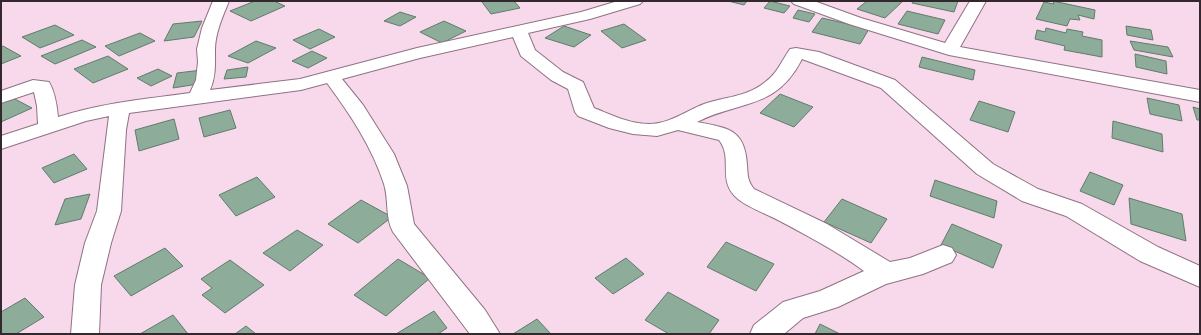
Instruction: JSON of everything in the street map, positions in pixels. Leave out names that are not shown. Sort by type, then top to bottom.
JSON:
[{"type":"street","points":[[198,98],[205,80],[207,62],[206,49],[210,28],[221,1]]},
{"type":"street","points":[[1,143],[81,116],[120,108],[301,84],[417,53],[584,16],[635,1]]},
{"type":"street","points":[[949,50],[978,1]]},
{"type":"street","points":[[810,3],[949,50],[1200,96]]},
{"type":"street","points":[[519,30],[527,52],[557,76],[576,86],[585,112],[625,126],[650,130],[669,127],[711,108],[743,100],[764,92],[779,79],[791,65],[796,53],[814,56],[888,84],[985,169],[1030,195],[1074,210],[1150,254],[1200,277]]},
{"type":"street","points":[[330,76],[353,105],[383,154],[396,186],[402,226],[486,334]]},
{"type":"street","points":[[1,97],[33,86],[42,86],[47,106],[48,127]]},
{"type":"street","points":[[85,334],[88,285],[98,243],[109,211],[116,130],[120,108]]},
{"type":"street","points":[[677,124],[708,130],[726,136],[733,144],[736,152],[737,183],[746,194],[840,241],[865,257],[887,274]]},
{"type":"street","points":[[764,334],[793,310],[828,299],[882,274],[887,274],[914,266],[943,255]]},
{"type":"building","points":[[255,1],[274,1],[285,6],[251,21],[230,11]]},
{"type":"building","points":[[514,1],[520,8],[491,14],[482,2]]},
{"type":"building","points":[[728,1],[747,1],[744,5]]},
{"type":"building","points":[[770,1],[790,6],[784,13],[764,8]]},
{"type":"building","points":[[867,1],[903,1],[885,18],[857,9]]},
{"type":"building","points":[[913,1],[958,1],[954,12],[912,3]]},
{"type":"building","points":[[1053,1],[1095,10],[1094,19],[1078,15],[1080,20],[1070,19],[1067,26],[1036,19],[1044,2],[1054,4]]},
{"type":"building","points":[[798,10],[815,14],[809,22],[793,18]]},
{"type":"building","points":[[907,11],[945,20],[938,34],[898,24]]},
{"type":"building","points":[[400,12],[416,17],[400,26],[384,21]]},
{"type":"building","points":[[822,18],[869,29],[860,44],[812,32]]},
{"type":"building","points":[[202,21],[194,37],[164,41],[173,24]]},
{"type":"building","points":[[444,21],[466,31],[442,43],[420,32]]},
{"type":"building","points":[[624,24],[646,40],[622,48],[601,31]]},
{"type":"building","points":[[55,25],[74,35],[40,48],[22,37]]},
{"type":"building","points":[[564,26],[591,35],[574,47],[545,38]]},
{"type":"building","points":[[1126,26],[1151,30],[1153,40],[1127,35]]},
{"type":"building","points":[[1046,28],[1066,33],[1067,29],[1083,32],[1082,36],[1102,40],[1102,57],[1064,50],[1065,46],[1035,39],[1037,30],[1045,32]]},
{"type":"building","points":[[319,29],[335,37],[310,49],[293,40]]},
{"type":"building","points":[[140,33],[155,41],[119,56],[105,46]]},
{"type":"building","points":[[82,40],[96,47],[55,64],[41,56]]},
{"type":"building","points":[[256,41],[276,48],[248,63],[228,56]]},
{"type":"building","points":[[1130,41],[1168,47],[1173,57],[1134,50]]},
{"type":"building","points":[[3,46],[21,56],[1,64],[1,47]]},
{"type":"building","points":[[312,51],[327,58],[308,68],[292,61]]},
{"type":"building","points":[[1135,54],[1166,61],[1167,74],[1136,67]]},
{"type":"building","points":[[108,56],[128,69],[93,83],[74,69]]},
{"type":"building","points":[[922,57],[975,70],[973,80],[919,67]]},
{"type":"building","points":[[248,67],[246,77],[224,79],[227,70]]},
{"type":"building","points":[[158,69],[172,76],[151,86],[137,78]]},
{"type":"building","points":[[202,70],[198,84],[173,88],[177,73]]},
{"type":"building","points":[[780,94],[813,107],[794,127],[760,113]]},
{"type":"building","points":[[11,97],[32,108],[1,122],[1,102]]},
{"type":"building","points":[[1147,98],[1179,105],[1182,121],[1150,114]]},
{"type":"building","points":[[979,101],[1015,112],[1008,132],[970,120]]},
{"type":"building","points":[[1193,107],[1200,109],[1200,120],[1197,120]]},
{"type":"building","points":[[230,110],[236,128],[204,137],[199,118]]},
{"type":"building","points":[[174,119],[179,139],[139,151],[135,130]]},
{"type":"building","points":[[1113,121],[1162,134],[1163,152],[1112,138]]},
{"type":"building","points":[[74,154],[87,169],[54,183],[42,168]]},
{"type":"building","points":[[1090,172],[1123,185],[1114,205],[1080,191]]},
{"type":"building","points":[[257,177],[275,197],[236,216],[219,195]]},
{"type":"building","points":[[935,180],[997,201],[994,218],[930,196]]},
{"type":"building","points":[[90,194],[81,219],[55,225],[65,199]]},
{"type":"building","points":[[1129,198],[1182,214],[1186,241],[1131,224]]},
{"type":"building","points":[[842,199],[887,219],[871,243],[824,222]]},
{"type":"building","points":[[361,200],[392,217],[358,243],[328,224]]},
{"type":"building","points":[[952,224],[1002,245],[993,268],[941,245]]},
{"type":"building","points":[[297,230],[323,245],[290,271],[263,253]]},
{"type":"building","points":[[726,242],[774,264],[756,291],[707,267]]},
{"type":"building","points":[[165,248],[183,266],[131,296],[114,276]]},
{"type":"building","points":[[626,258],[644,274],[613,294],[595,278]]},
{"type":"building","points":[[398,259],[430,278],[386,316],[354,295]]},
{"type":"building","points":[[230,260],[264,285],[225,313],[202,295],[212,288],[201,279]]},
{"type":"building","points":[[668,292],[719,320],[709,334],[669,334],[645,320]]},
{"type":"building","points":[[25,298],[44,317],[16,334],[1,334],[1,312]]},
{"type":"building","points":[[434,311],[447,328],[438,334],[396,334]]},
{"type":"building","points":[[173,315],[188,334],[140,334]]},
{"type":"building","points":[[537,319],[551,334],[513,334]]},
{"type":"building","points":[[820,324],[840,334],[815,334]]},
{"type":"building","points":[[246,326],[256,334],[235,334]]}]
